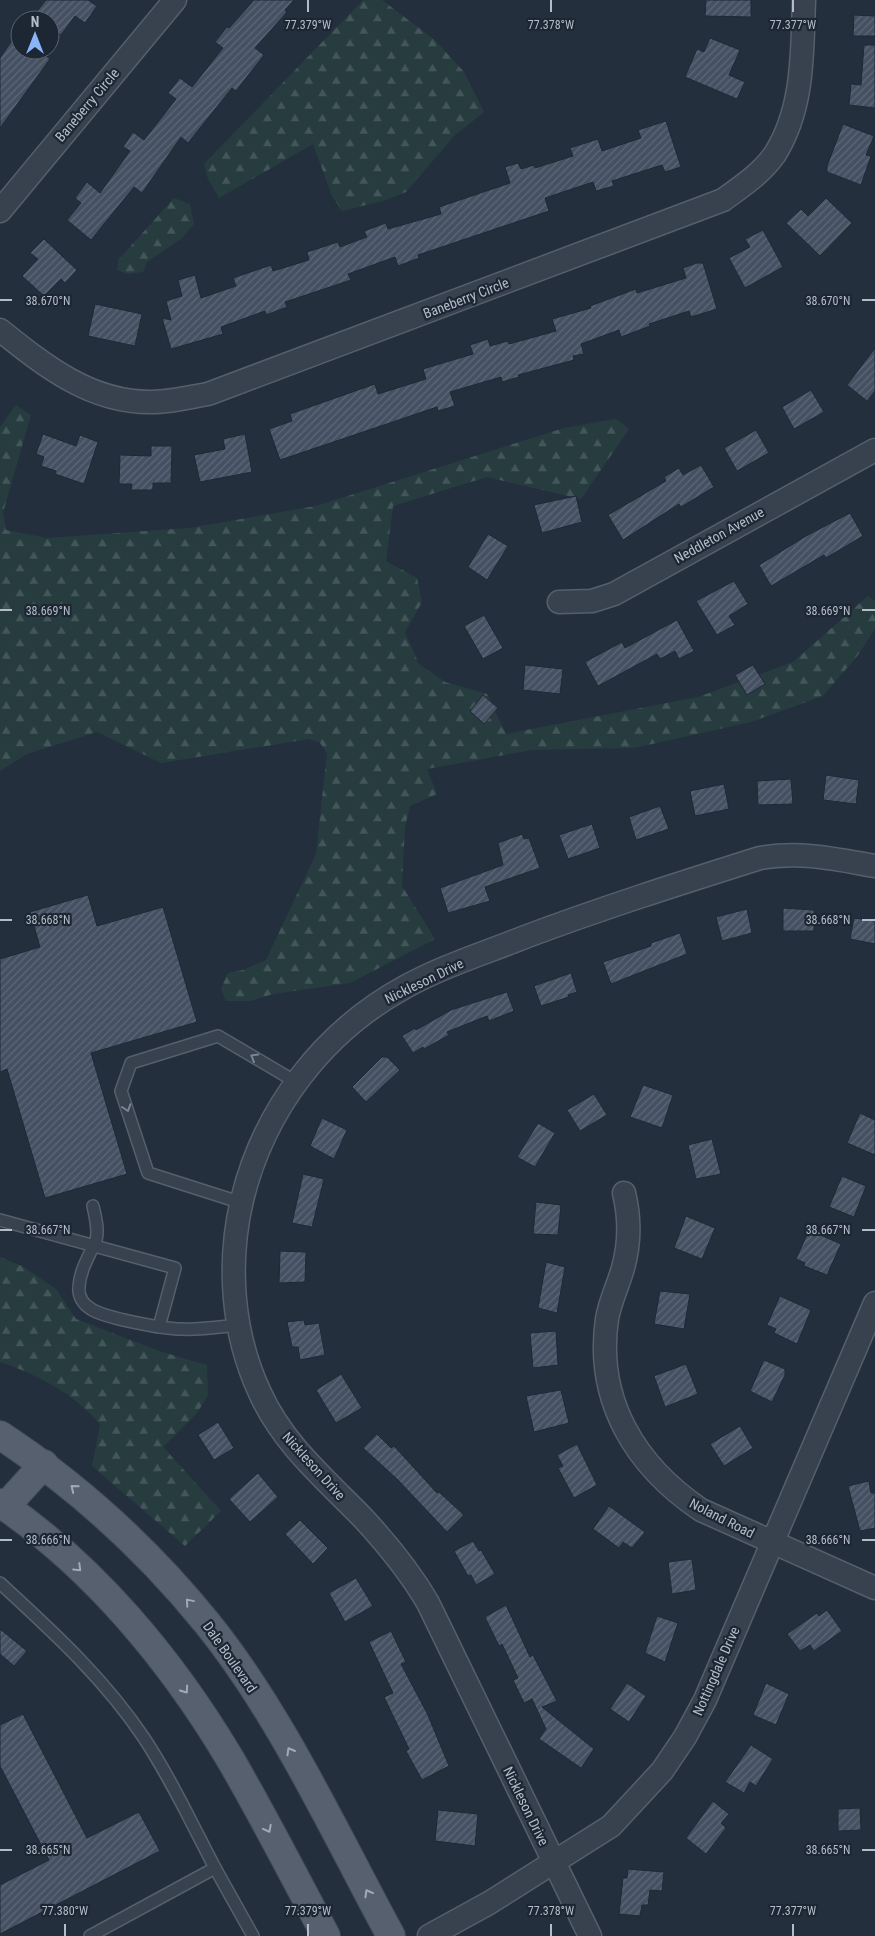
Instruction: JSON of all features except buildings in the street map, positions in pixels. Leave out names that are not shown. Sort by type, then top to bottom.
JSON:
[{"type":"main road","name":"Dale Boulevard","points":[[0,1435],[44,1464],[113,1522],[167,1576],[208,1624],[263,1703],[391,1936]]},
{"type":"main road","points":[[44,1464],[2,1508],[59,1550],[103,1591],[154,1649],[186,1691],[229,1757],[326,1936]]},
{"type":"street","name":"Baneberry Circle","points":[[0,211],[175,0]]},
{"type":"street","name":"Baneberry Circle","points":[[0,330],[50,369],[93,391],[127,401],[153,402],[208,394],[723,200],[755,176],[774,155],[790,123],[800,83],[804,0]]},
{"type":"street","name":"Neddleton Avenue","points":[[559,602],[592,601],[614,594],[875,450]]},
{"type":"street","name":"Nickleson Drive","points":[[590,1936],[428,1603],[414,1579],[392,1550],[294,1448],[277,1425],[260,1394],[247,1361],[238,1325],[234,1282],[234,1253],[242,1203],[257,1151],[276,1111],[296,1082],[341,1033],[398,991],[440,970],[562,923],[679,883],[767,857],[807,854],[875,866]]},
{"type":"street","name":"Noland Road","points":[[624,1193],[629,1226],[628,1246],[607,1320],[605,1348],[613,1399],[623,1426],[637,1451],[655,1474],[677,1494],[701,1510],[773,1544],[875,1588]]},
{"type":"street","name":"Nottingdale Drive","points":[[429,1936],[554,1864],[616,1820],[662,1771],[685,1737],[705,1700],[875,1303]]},
{"type":"lane","points":[[242,1203],[148,1173],[122,1092],[131,1063],[218,1036],[296,1082]]},
{"type":"lane","points":[[92,1206],[97,1227],[96,1239],[86,1257],[79,1286],[80,1297],[84,1304],[92,1310],[159,1327],[206,1329],[238,1325]]},
{"type":"lane","points":[[0,1220],[175,1268],[159,1327]]},
{"type":"lane","points":[[0,1582],[56,1634],[112,1695],[162,1767],[253,1936]]},
{"type":"lane","points":[[90,1936],[215,1868]]},
{"type":"green space","points":[[363,0],[382,0],[436,41],[464,72],[484,112],[454,136],[406,192],[386,200],[342,211],[332,196],[313,144],[219,198],[208,179],[204,164]]},
{"type":"green space","points":[[174,198],[190,204],[194,224],[181,239],[147,262],[143,272],[128,274],[117,270],[119,259]]},
{"type":"green space","points":[[16,405],[31,415],[3,513],[6,530],[47,538],[189,528],[316,506],[564,428],[616,419],[629,429],[581,499],[487,477],[393,506],[386,561],[417,578],[422,602],[405,632],[419,664],[445,682],[487,694],[506,734],[698,697],[793,662],[868,596],[875,601],[875,629],[858,655],[823,696],[751,722],[634,748],[532,750],[427,769],[437,794],[410,806],[405,827],[402,886],[435,939],[350,983],[273,994],[250,1001],[226,1001],[221,989],[228,973],[243,970],[266,960],[316,854],[327,753],[320,743],[309,739],[161,763],[97,732],[27,754],[0,771],[0,427]]},
{"type":"green space","points":[[0,1257],[22,1266],[56,1289],[76,1319],[162,1352],[207,1365],[208,1395],[197,1413],[163,1447],[221,1511],[185,1546],[92,1466],[100,1425],[90,1414],[54,1386],[0,1362]]}]
